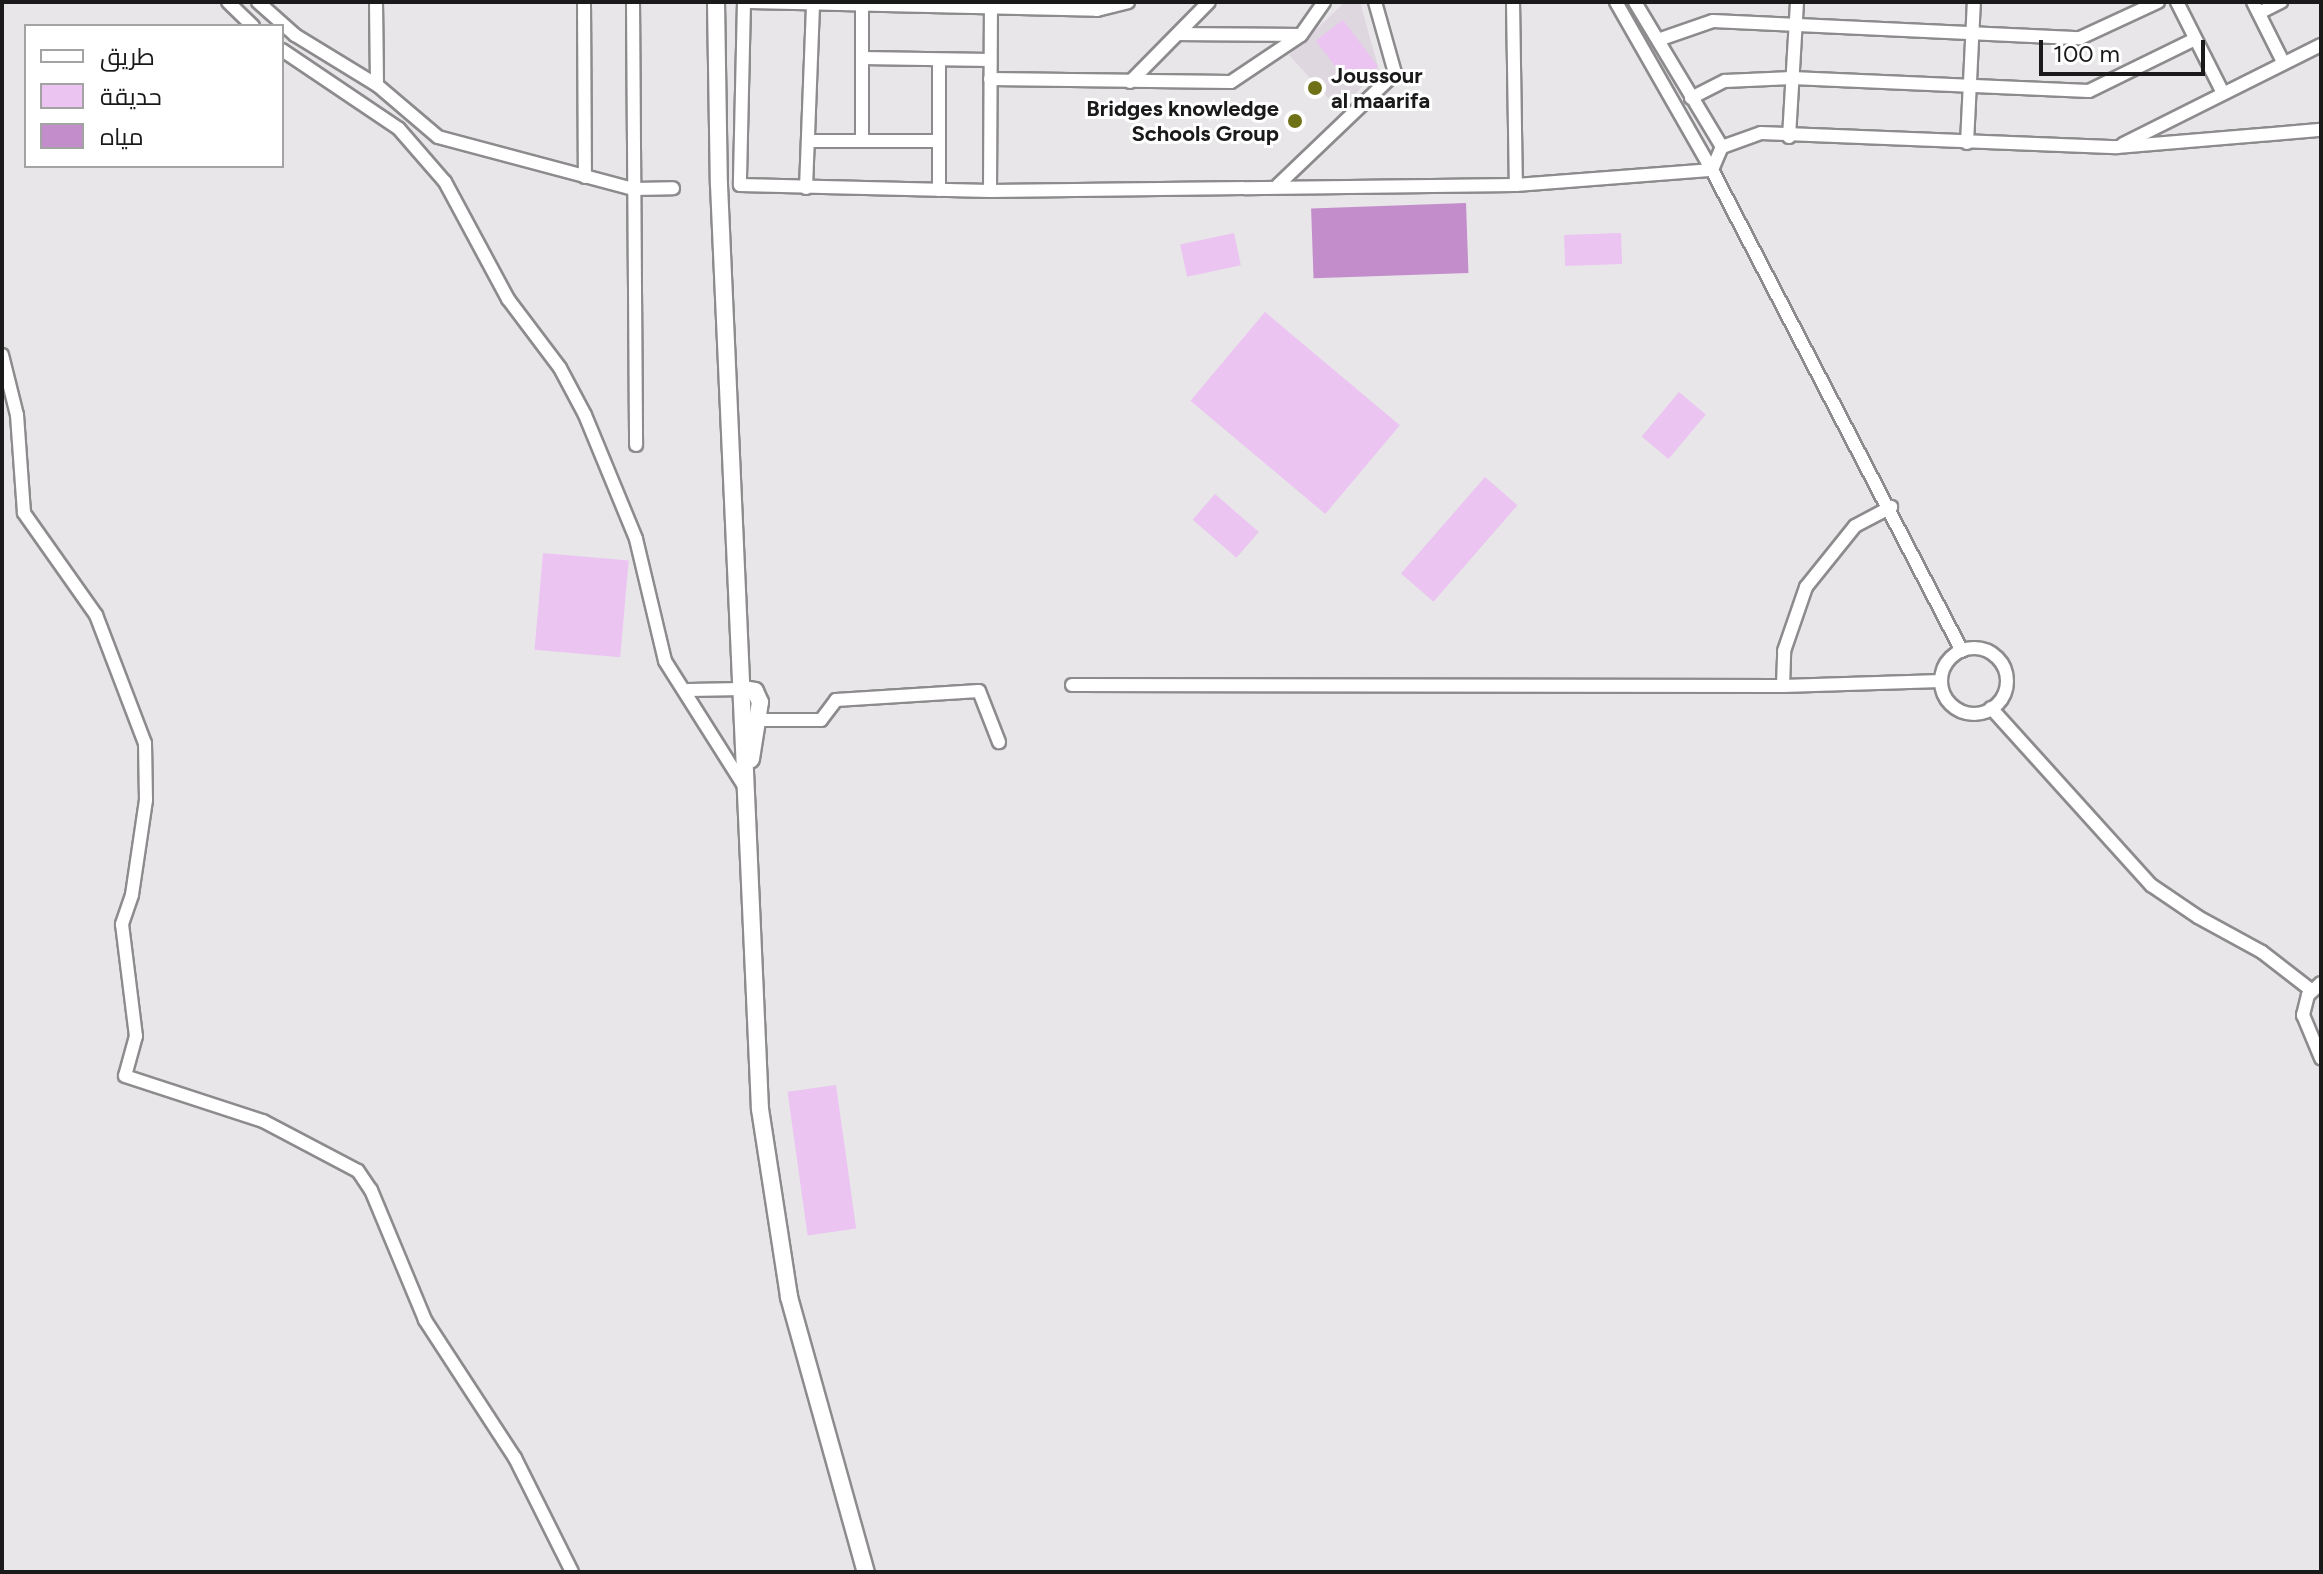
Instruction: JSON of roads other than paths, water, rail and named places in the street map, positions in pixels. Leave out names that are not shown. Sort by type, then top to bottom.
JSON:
[{"type":"main road","points":[[716,6],[719,185],[760,1109],[771,1208],[816,1405],[866,1572]]},
{"type":"main road","points":[[743,689],[758,696],[761,720],[746,788]]},
{"type":"street","points":[[228,2],[251,24]]},
{"type":"street","points":[[258,2],[283,24]]},
{"type":"street","points":[[376,2],[377,85]]},
{"type":"street","points":[[584,2],[585,177]]},
{"type":"street","points":[[633,2],[636,445]]},
{"type":"street","points":[[716,6],[743,2],[740,185]]},
{"type":"street","points":[[750,2],[1097,10],[1128,2]]},
{"type":"street","points":[[1130,82],[1209,2]]},
{"type":"street","points":[[990,79],[1231,82],[1301,35],[1324,2]]},
{"type":"street","points":[[1278,185],[1395,73],[1375,2]]},
{"type":"street","points":[[1513,2],[1516,185]]},
{"type":"street","points":[[1616,2],[1712,170],[1891,507],[1962,651]]},
{"type":"street","points":[[1635,2],[1722,147]]},
{"type":"street","points":[[1789,137],[1797,2]]},
{"type":"street","points":[[1967,143],[1974,2]]},
{"type":"street","points":[[1658,40],[1713,21],[2080,38],[2158,2]]},
{"type":"street","points":[[2177,2],[2222,91]]},
{"type":"street","points":[[2281,2],[2256,7],[2282,60]]},
{"type":"street","points":[[806,188],[813,3]]},
{"type":"street","points":[[862,4],[862,141]]},
{"type":"street","points":[[990,191],[991,6]]},
{"type":"street","points":[[284,25],[377,85],[438,137],[634,189],[673,188]]},
{"type":"street","points":[[1179,34],[1301,35]]},
{"type":"street","points":[[1691,98],[1725,81],[1792,78],[2089,91],[2195,39]]},
{"type":"street","points":[[2117,147],[2282,60],[2321,46]]},
{"type":"street","points":[[284,51],[399,129],[445,182],[508,299],[560,368],[585,415],[636,539],[659,647],[746,788]]},
{"type":"street","points":[[862,58],[990,60]]},
{"type":"street","points":[[939,60],[939,190]]},
{"type":"street","points":[[1712,170],[1722,147],[1761,133],[1789,137],[2117,147],[2321,130]]},
{"type":"street","points":[[809,141],[938,141]]},
{"type":"street","points":[[719,185],[990,191],[1278,185],[1516,185],[1712,170]]},
{"type":"street","points":[[2,355],[17,415],[24,513],[96,615],[145,743],[146,800],[138,828],[132,895],[122,924],[136,1036],[125,1076],[263,1121],[358,1171],[371,1190],[425,1320],[515,1458],[572,1572]]},
{"type":"street","points":[[1783,686],[1784,651],[1806,587],[1855,526],[1891,507]]},
{"type":"street","points":[[1962,651],[1989,652],[2004,669],[2005,690],[1991,708],[1974,714],[1954,708],[1941,681],[1948,660],[1962,651]]},
{"type":"street","points":[[1072,685],[1783,686],[1941,681]]},
{"type":"street","points":[[688,690],[743,689]]},
{"type":"street","points":[[761,720],[821,720],[836,700],[979,691],[999,742]]},
{"type":"street","points":[[1991,708],[2151,885],[2198,917],[2262,952],[2316,987],[2303,1015],[2321,1058]]},
{"type":"water","points":[[1466,203],[1468,273],[1314,278],[1311,208]]},
{"type":"place","name":"Joussour al maarifa","points":[[1315,88]]},
{"type":"place","name":"Bridges knowledge Schools Group","points":[[1295,121]]}]
